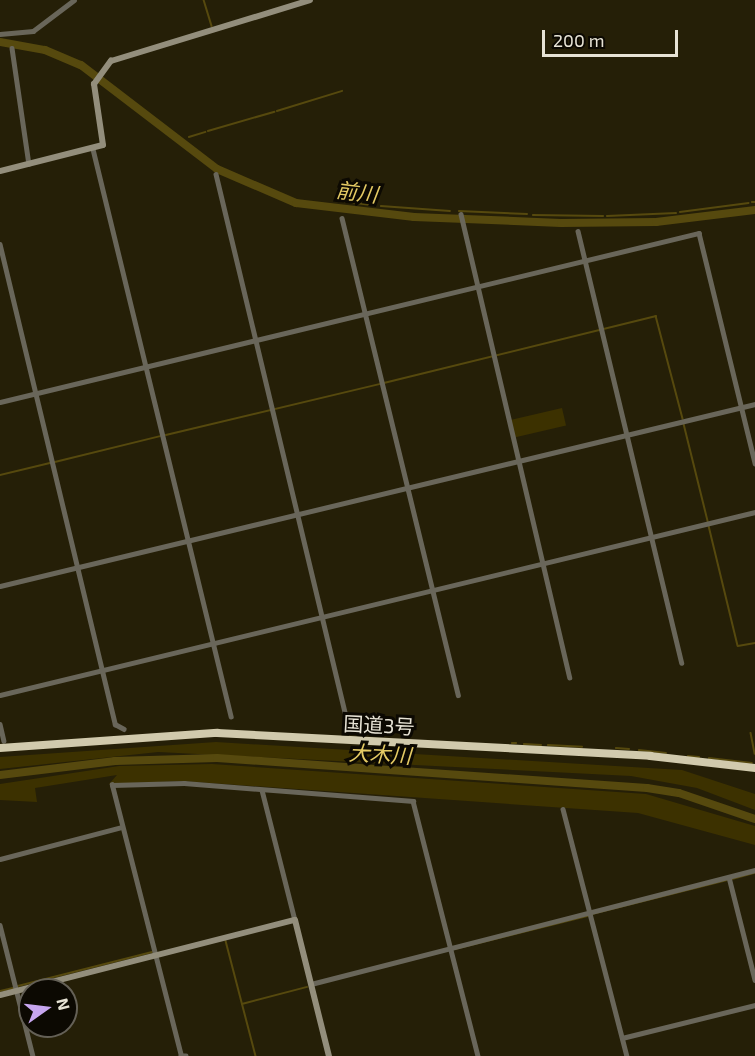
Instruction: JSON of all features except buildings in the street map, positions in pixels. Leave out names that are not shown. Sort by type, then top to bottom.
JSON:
[{"type":"highway","name":"国道3号","points":[[2,745],[226,733],[650,756],[755,768]]},
{"type":"street","points":[[0,34],[33,31],[74,0]]},
{"type":"street","points":[[0,171],[93,149],[104,141],[95,80],[101,69],[115,59],[310,0]]},
{"type":"street","points":[[12,48],[29,164]]},
{"type":"street","points":[[93,149],[231,716]]},
{"type":"street","points":[[216,174],[345,711]]},
{"type":"street","points":[[460,214],[460,227],[570,677]]},
{"type":"street","points":[[342,218],[458,695]]},
{"type":"street","points":[[578,231],[682,663]]},
{"type":"street","points":[[0,402],[699,233],[755,463]]},
{"type":"street","points":[[0,244],[117,727],[124,729]]},
{"type":"street","points":[[0,586],[755,404]]},
{"type":"street","points":[[0,695],[755,512]]},
{"type":"street","points":[[0,724],[2,745]]},
{"type":"street","points":[[186,1056],[181,1056],[112,785],[184,783],[414,801],[478,1056]]},
{"type":"street","points":[[262,790],[329,1056]]},
{"type":"street","points":[[563,808],[627,1056]]},
{"type":"street","points":[[0,859],[122,827]]},
{"type":"street","points":[[311,984],[755,870]]},
{"type":"street","points":[[729,877],[755,980]]},
{"type":"street","points":[[0,995],[295,920]]},
{"type":"street","points":[[0,926],[33,1056]]},
{"type":"street","points":[[622,1038],[755,1005]]},
{"type":"shaded area","points":[[562,408],[566,426],[513,438],[509,420]]},
{"type":"shaded area","points":[[216,742],[682,770],[755,794],[755,810],[697,788],[631,776],[158,752],[0,769],[0,757]]},
{"type":"shaded area","points":[[212,764],[646,794],[755,826],[755,845],[638,813],[182,781],[109,784],[117,775],[35,788],[37,802],[0,800],[0,784],[119,766]]},
{"type":"waterway","points":[[204,0],[212,26]]},
{"type":"waterway","name":"前川","points":[[0,42],[45,50],[81,65],[217,169],[296,203],[414,217],[561,223],[656,222],[755,210]]},
{"type":"waterway","points":[[277,111],[342,91]]},
{"type":"waterway","points":[[208,131],[274,112]]},
{"type":"waterway","points":[[189,137],[205,132]]},
{"type":"waterway","points":[[339,201],[374,205]]},
{"type":"waterway","points":[[680,212],[748,203]]},
{"type":"waterway","points":[[381,206],[450,211]]},
{"type":"waterway","points":[[459,211],[527,214]]},
{"type":"waterway","points":[[607,216],[676,213]]},
{"type":"waterway","points":[[533,215],[603,216]]},
{"type":"waterway","points":[[384,383],[656,316],[683,419]]},
{"type":"waterway","points":[[166,435],[380,384]]},
{"type":"waterway","points":[[684,424],[708,521]]},
{"type":"waterway","points":[[55,462],[161,436]]},
{"type":"waterway","points":[[0,475],[50,463]]},
{"type":"waterway","points":[[709,526],[738,646],[755,643]]},
{"type":"waterway","points":[[751,733],[755,754]]},
{"type":"waterway","points":[[524,744],[541,745]]},
{"type":"waterway","points":[[548,745],[582,747]]},
{"type":"waterway","points":[[616,748],[629,749]]},
{"type":"waterway","points":[[639,750],[666,753]]},
{"type":"waterway","points":[[688,756],[699,757]]},
{"type":"waterway","name":"大木川","points":[[0,775],[115,761],[217,758],[647,788],[679,793],[755,819]]},
{"type":"waterway","points":[[709,758],[752,763]]},
{"type":"waterway","points":[[732,879],[755,873]]},
{"type":"waterway","points":[[592,914],[727,880]]},
{"type":"waterway","points":[[455,949],[587,916]]},
{"type":"waterway","points":[[226,941],[256,1056]]},
{"type":"waterway","points":[[50,978],[152,952]]},
{"type":"waterway","points":[[242,1004],[307,987]]},
{"type":"waterway","points":[[0,991],[13,988]]}]
